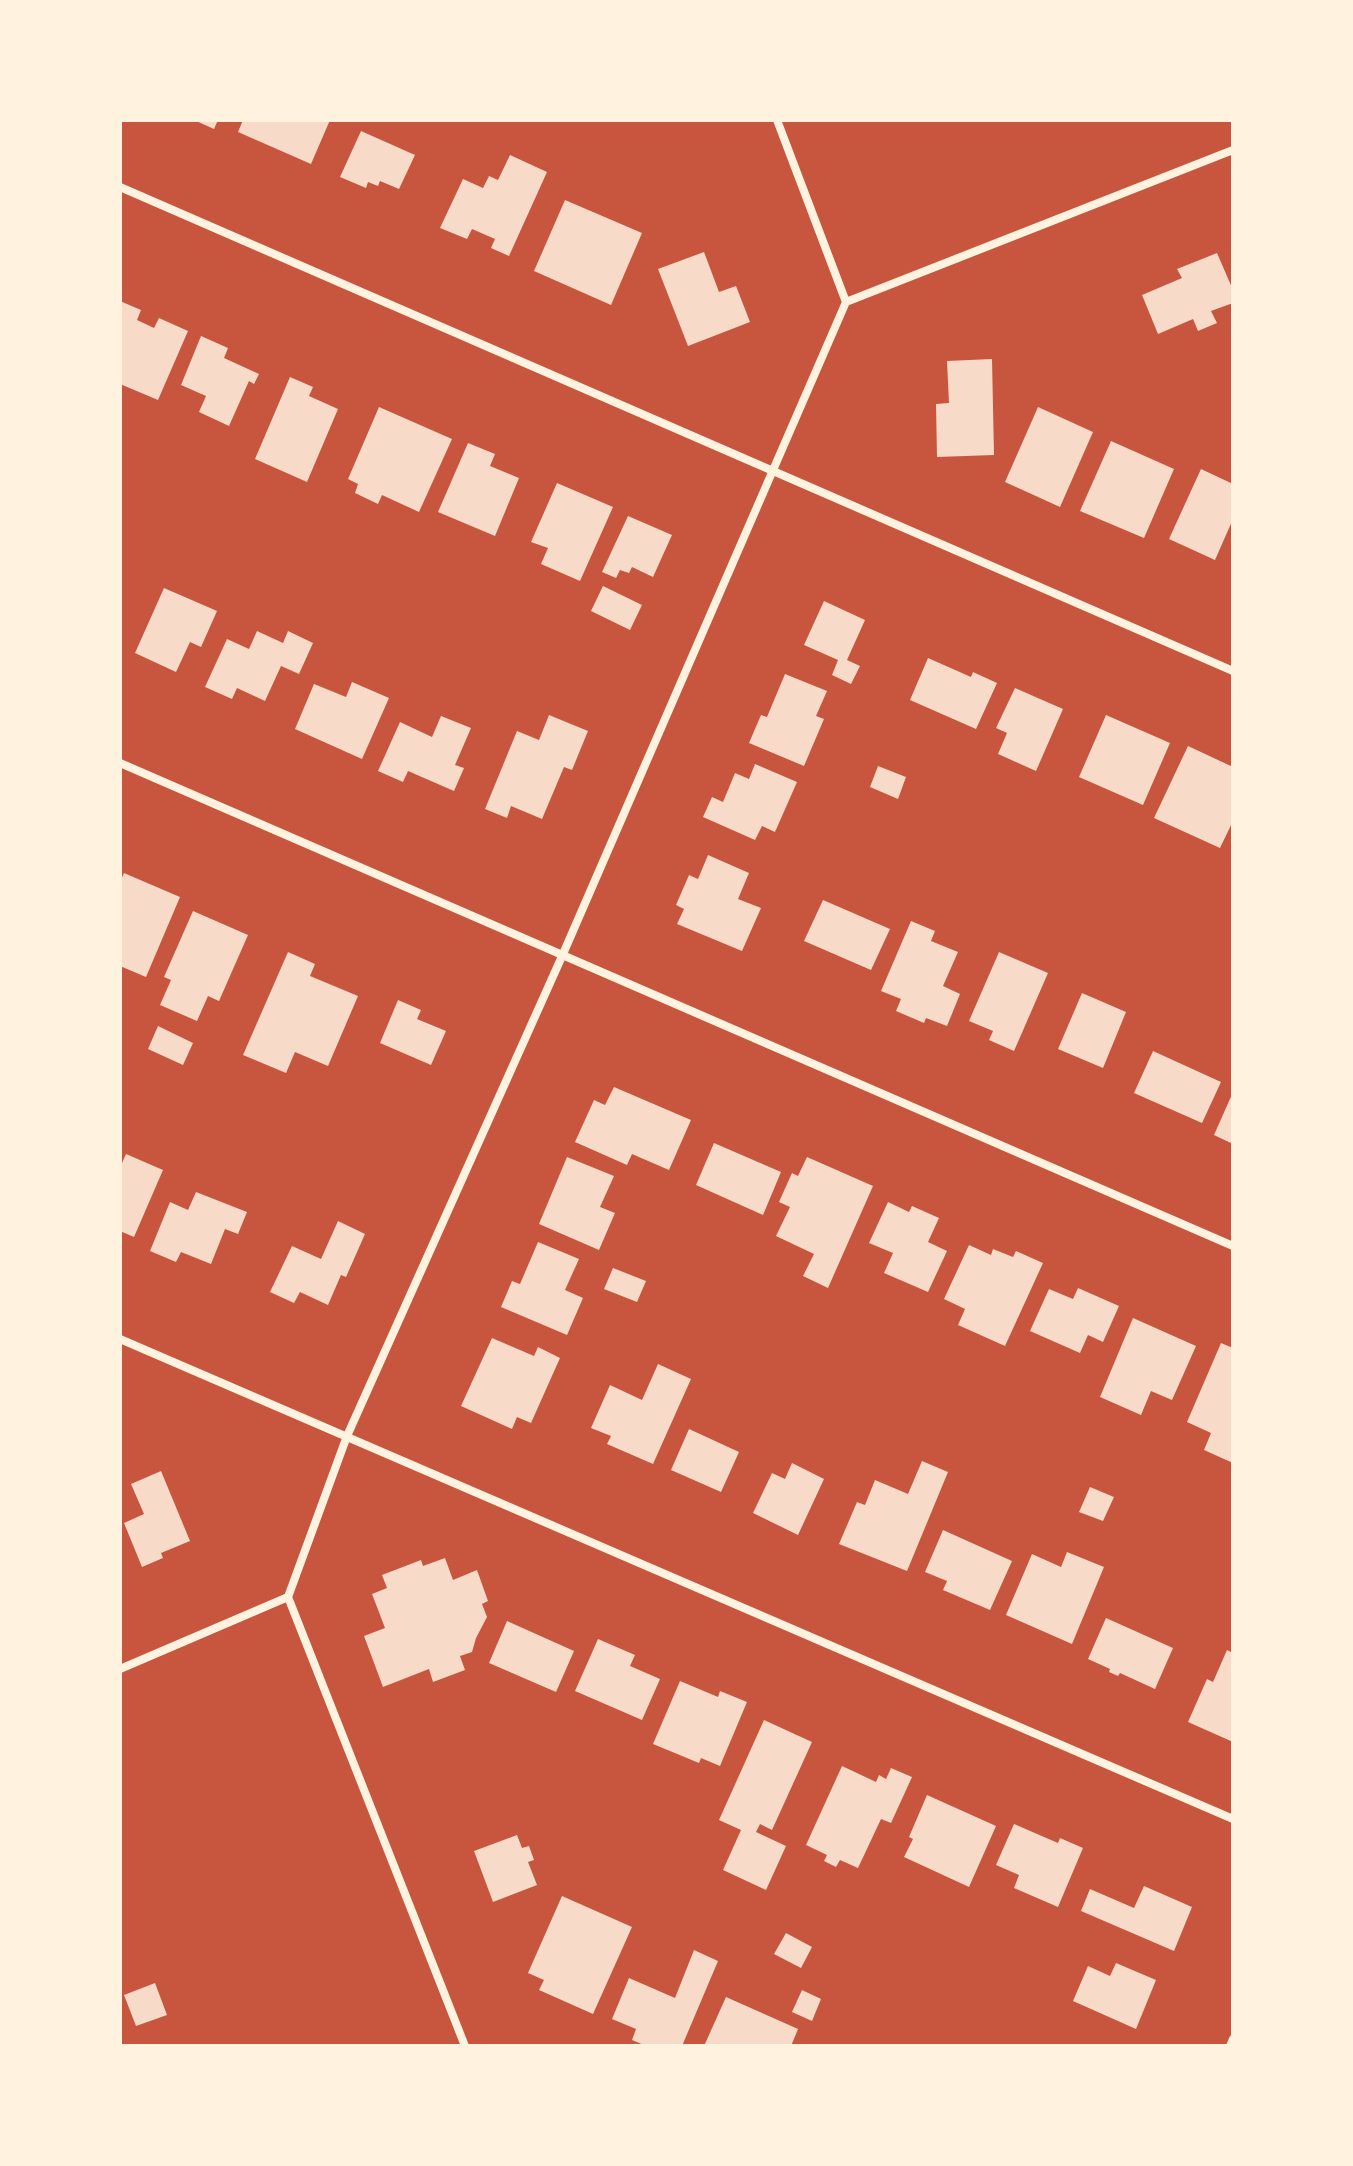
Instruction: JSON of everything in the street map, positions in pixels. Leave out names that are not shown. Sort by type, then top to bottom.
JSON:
[{"type":"street","points":[[465,2046],[288,1597],[347,1436],[563,954],[846,302],[777,120]]},
{"type":"street","points":[[846,302],[1233,150]]},
{"type":"street","points":[[120,187],[1233,671]]},
{"type":"street","points":[[120,763],[1233,1246]]},
{"type":"street","points":[[120,1339],[1233,1819]]},
{"type":"street","points":[[120,1669],[288,1597]]},
{"type":"street","points":[[1230,2046],[1233,2039]]},
{"type":"building","points":[[194,120],[218,120],[214,129]]},
{"type":"building","points":[[243,120],[330,120],[311,164],[238,132]]},
{"type":"building","points":[[361,131],[415,155],[399,189],[380,181],[378,186],[368,182],[366,188],[340,177]]},
{"type":"building","points":[[510,155],[547,172],[509,256],[491,248],[495,239],[472,229],[467,239],[440,228],[463,179],[483,188],[489,176],[498,180]]},
{"type":"building","points":[[565,200],[642,233],[611,305],[534,271]]},
{"type":"building","points":[[704,252],[719,292],[736,286],[750,322],[688,346],[658,269]]},
{"type":"building","points":[[1217,253],[1233,290],[1233,303],[1211,311],[1217,323],[1198,331],[1193,319],[1158,334],[1142,295],[1182,278],[1177,269]]},
{"type":"building","points":[[120,301],[141,310],[137,320],[154,328],[159,318],[188,331],[158,400],[120,384]]},
{"type":"building","points":[[201,336],[228,348],[224,358],[259,374],[254,384],[249,381],[229,426],[199,412],[206,396],[181,385]]},
{"type":"building","points":[[992,359],[994,455],[937,457],[936,404],[949,403],[947,361]]},
{"type":"building","points":[[290,377],[313,387],[309,396],[338,409],[307,482],[255,459]]},
{"type":"building","points":[[379,407],[452,439],[419,512],[382,495],[378,504],[355,493],[358,484],[348,479]]},
{"type":"building","points":[[1038,407],[1093,432],[1060,507],[1005,482]]},
{"type":"building","points":[[1111,441],[1174,469],[1144,538],[1080,511]]},
{"type":"building","points":[[468,443],[495,454],[490,466],[519,478],[495,536],[438,512]]},
{"type":"building","points":[[1201,469],[1233,484],[1233,519],[1215,560],[1169,539]]},
{"type":"building","points":[[557,483],[613,507],[580,581],[541,564],[548,548],[531,542]]},
{"type":"building","points":[[628,516],[672,535],[653,577],[632,567],[629,573],[620,570],[616,578],[602,572]]},
{"type":"building","points":[[603,586],[642,605],[630,630],[591,611]]},
{"type":"building","points":[[164,588],[217,611],[201,647],[190,642],[176,672],[135,653]]},
{"type":"building","points":[[824,601],[865,620],[847,660],[860,666],[851,684],[832,675],[838,660],[804,645]]},
{"type":"building","points":[[257,631],[283,643],[288,631],[313,643],[299,674],[281,666],[265,701],[237,688],[232,699],[205,687],[227,639],[249,649]]},
{"type":"building","points":[[928,658],[971,677],[973,672],[997,683],[976,729],[910,700]]},
{"type":"building","points":[[785,674],[827,691],[816,716],[824,719],[804,766],[749,743],[761,715],[767,717]]},
{"type":"building","points":[[352,682],[389,698],[362,759],[295,729],[314,684],[346,697]]},
{"type":"building","points":[[1015,688],[1063,709],[1036,771],[998,754],[1007,733],[996,728]]},
{"type":"building","points":[[549,715],[588,731],[572,770],[564,767],[542,819],[511,806],[507,818],[485,809],[517,731],[539,740]]},
{"type":"building","points":[[1106,715],[1170,743],[1143,805],[1079,777]]},
{"type":"building","points":[[441,716],[471,728],[455,765],[464,768],[454,791],[408,771],[403,782],[378,771],[400,722],[432,737]]},
{"type":"building","points":[[1188,746],[1233,767],[1233,821],[1220,848],[1154,818]]},
{"type":"building","points":[[755,764],[797,782],[775,832],[762,826],[755,840],[703,817],[712,797],[723,802],[735,773],[749,779]]},
{"type":"building","points":[[878,766],[906,777],[898,799],[870,787]]},
{"type":"building","points":[[708,855],[749,873],[738,899],[761,908],[742,951],[677,924],[684,909],[676,905],[689,875],[698,879]]},
{"type":"building","points":[[124,873],[180,897],[146,977],[120,966],[120,882]]},
{"type":"building","points":[[823,900],[890,929],[871,970],[804,941]]},
{"type":"building","points":[[193,911],[248,935],[219,1001],[208,996],[197,1021],[160,1005],[171,980],[164,977]]},
{"type":"building","points":[[911,921],[935,931],[931,941],[958,952],[943,986],[960,994],[947,1026],[926,1018],[924,1023],[896,1011],[901,999],[881,991]]},
{"type":"building","points":[[288,952],[315,964],[310,976],[358,996],[328,1066],[295,1052],[286,1073],[243,1055]]},
{"type":"building","points":[[999,952],[1048,973],[1014,1051],[989,1040],[993,1031],[969,1021]]},
{"type":"building","points":[[1082,993],[1126,1012],[1103,1068],[1058,1049]]},
{"type":"building","points":[[398,1000],[421,1010],[417,1019],[446,1031],[431,1065],[380,1043]]},
{"type":"building","points":[[158,1026],[193,1043],[183,1065],[148,1049]]},
{"type":"building","points":[[1153,1051],[1221,1082],[1202,1123],[1134,1093]]},
{"type":"building","points":[[614,1087],[691,1120],[669,1170],[632,1154],[627,1165],[575,1142],[594,1100],[605,1105]]},
{"type":"building","points":[[1233,1092],[1233,1144],[1214,1135]]},
{"type":"building","points":[[714,1143],[781,1172],[763,1215],[696,1185]]},
{"type":"building","points":[[126,1154],[163,1170],[134,1237],[120,1231],[120,1162]]},
{"type":"building","points":[[567,1157],[614,1176],[600,1207],[615,1213],[599,1250],[539,1224]]},
{"type":"building","points":[[807,1157],[873,1186],[828,1288],[803,1276],[814,1254],[776,1236],[790,1207],[779,1202],[792,1173],[798,1176]]},
{"type":"building","points":[[196,1192],[247,1212],[238,1234],[225,1229],[211,1264],[181,1252],[176,1262],[150,1251],[170,1202],[188,1210]]},
{"type":"building","points":[[888,1202],[909,1212],[912,1206],[939,1218],[928,1242],[947,1251],[928,1292],[884,1273],[893,1253],[869,1243]]},
{"type":"building","points":[[338,1221],[365,1234],[346,1277],[341,1275],[328,1305],[300,1292],[294,1303],[270,1292],[292,1246],[321,1259]]},
{"type":"building","points":[[538,1242],[579,1259],[565,1290],[583,1298],[567,1335],[501,1307],[512,1281],[520,1284]]},
{"type":"building","points":[[969,1245],[991,1255],[993,1249],[1013,1257],[1016,1251],[1043,1263],[1005,1346],[958,1325],[965,1309],[944,1299]]},
{"type":"building","points":[[613,1268],[646,1281],[637,1302],[604,1289]]},
{"type":"building","points":[[1078,1288],[1119,1306],[1103,1342],[1088,1335],[1080,1353],[1030,1331],[1049,1289],[1073,1299]]},
{"type":"building","points":[[1133,1318],[1196,1346],[1172,1400],[1151,1391],[1141,1415],[1100,1397]]},
{"type":"building","points":[[492,1338],[534,1356],[538,1347],[560,1358],[531,1423],[517,1417],[512,1429],[461,1406]]},
{"type":"building","points":[[1221,1343],[1233,1348],[1233,1463],[1204,1450],[1211,1433],[1187,1422]]},
{"type":"building","points":[[658,1364],[691,1379],[653,1464],[607,1444],[611,1436],[591,1428],[610,1385],[642,1400]]},
{"type":"building","points":[[689,1429],[739,1452],[721,1492],[671,1470]]},
{"type":"building","points":[[922,1461],[948,1472],[907,1571],[839,1544],[857,1502],[865,1505],[875,1480],[908,1494]]},
{"type":"building","points":[[792,1463],[824,1479],[798,1535],[753,1513],[772,1473],[785,1479]]},
{"type":"building","points":[[161,1471],[190,1541],[161,1553],[163,1558],[142,1567],[124,1523],[144,1514],[131,1484]]},
{"type":"building","points":[[1090,1487],[1114,1497],[1103,1521],[1079,1512]]},
{"type":"building","points":[[943,1530],[1012,1561],[990,1610],[943,1590],[947,1581],[925,1572]]},
{"type":"building","points":[[1067,1552],[1104,1567],[1072,1644],[1006,1615],[1032,1554],[1061,1567]]},
{"type":"building","points":[[445,1558],[453,1580],[477,1570],[488,1601],[482,1604],[487,1617],[472,1652],[460,1656],[465,1670],[433,1682],[429,1669],[383,1687],[364,1636],[385,1628],[372,1594],[387,1588],[382,1575],[421,1560],[423,1566]]},
{"type":"building","points":[[1106,1618],[1173,1648],[1155,1689],[1120,1673],[1118,1676],[1109,1672],[1110,1669],[1088,1659]]},
{"type":"building","points":[[507,1621],[574,1651],[556,1692],[489,1663]]},
{"type":"building","points":[[598,1639],[635,1655],[630,1666],[660,1679],[642,1720],[575,1691]]},
{"type":"building","points":[[1227,1650],[1233,1653],[1233,1742],[1188,1722],[1207,1679],[1213,1682]]},
{"type":"building","points":[[680,1681],[718,1697],[720,1691],[747,1702],[720,1766],[701,1758],[699,1763],[653,1744]]},
{"type":"building","points":[[764,1720],[812,1742],[772,1830],[760,1824],[756,1832],[786,1846],[766,1890],[723,1870],[741,1830],[719,1820]]},
{"type":"building","points":[[842,1766],[876,1782],[879,1775],[886,1779],[891,1768],[912,1777],[891,1823],[881,1819],[858,1868],[840,1860],[836,1867],[824,1861],[827,1855],[806,1845]]},
{"type":"building","points":[[927,1795],[996,1826],[969,1887],[904,1857]]},
{"type":"building","points":[[1014,1824],[1058,1843],[1060,1838],[1083,1848],[1058,1907],[1014,1888],[1019,1875],[996,1865]]},
{"type":"building","points":[[517,1835],[522,1848],[529,1846],[534,1860],[528,1862],[537,1885],[493,1902],[474,1851]]},
{"type":"building","points":[[1144,1886],[1192,1907],[1174,1951],[1081,1911],[1090,1889],[1134,1908]]},
{"type":"building","points":[[562,1896],[632,1927],[593,2014],[539,1990],[544,1980],[528,1973]]},
{"type":"building","points":[[786,1933],[812,1947],[801,1968],[774,1954]]},
{"type":"building","points":[[694,1950],[718,1961],[682,2046],[646,2046],[632,2040],[636,2029],[612,2019],[629,1978],[675,1998]]},
{"type":"building","points":[[1116,1963],[1156,1980],[1136,2029],[1073,2001],[1088,1966],[1110,1976]]},
{"type":"building","points":[[155,1983],[167,2015],[136,2026],[124,1995]]},
{"type":"building","points":[[802,1990],[821,1999],[812,2021],[792,2012]]},
{"type":"building","points":[[726,1997],[798,2029],[791,2046],[704,2046]]}]
